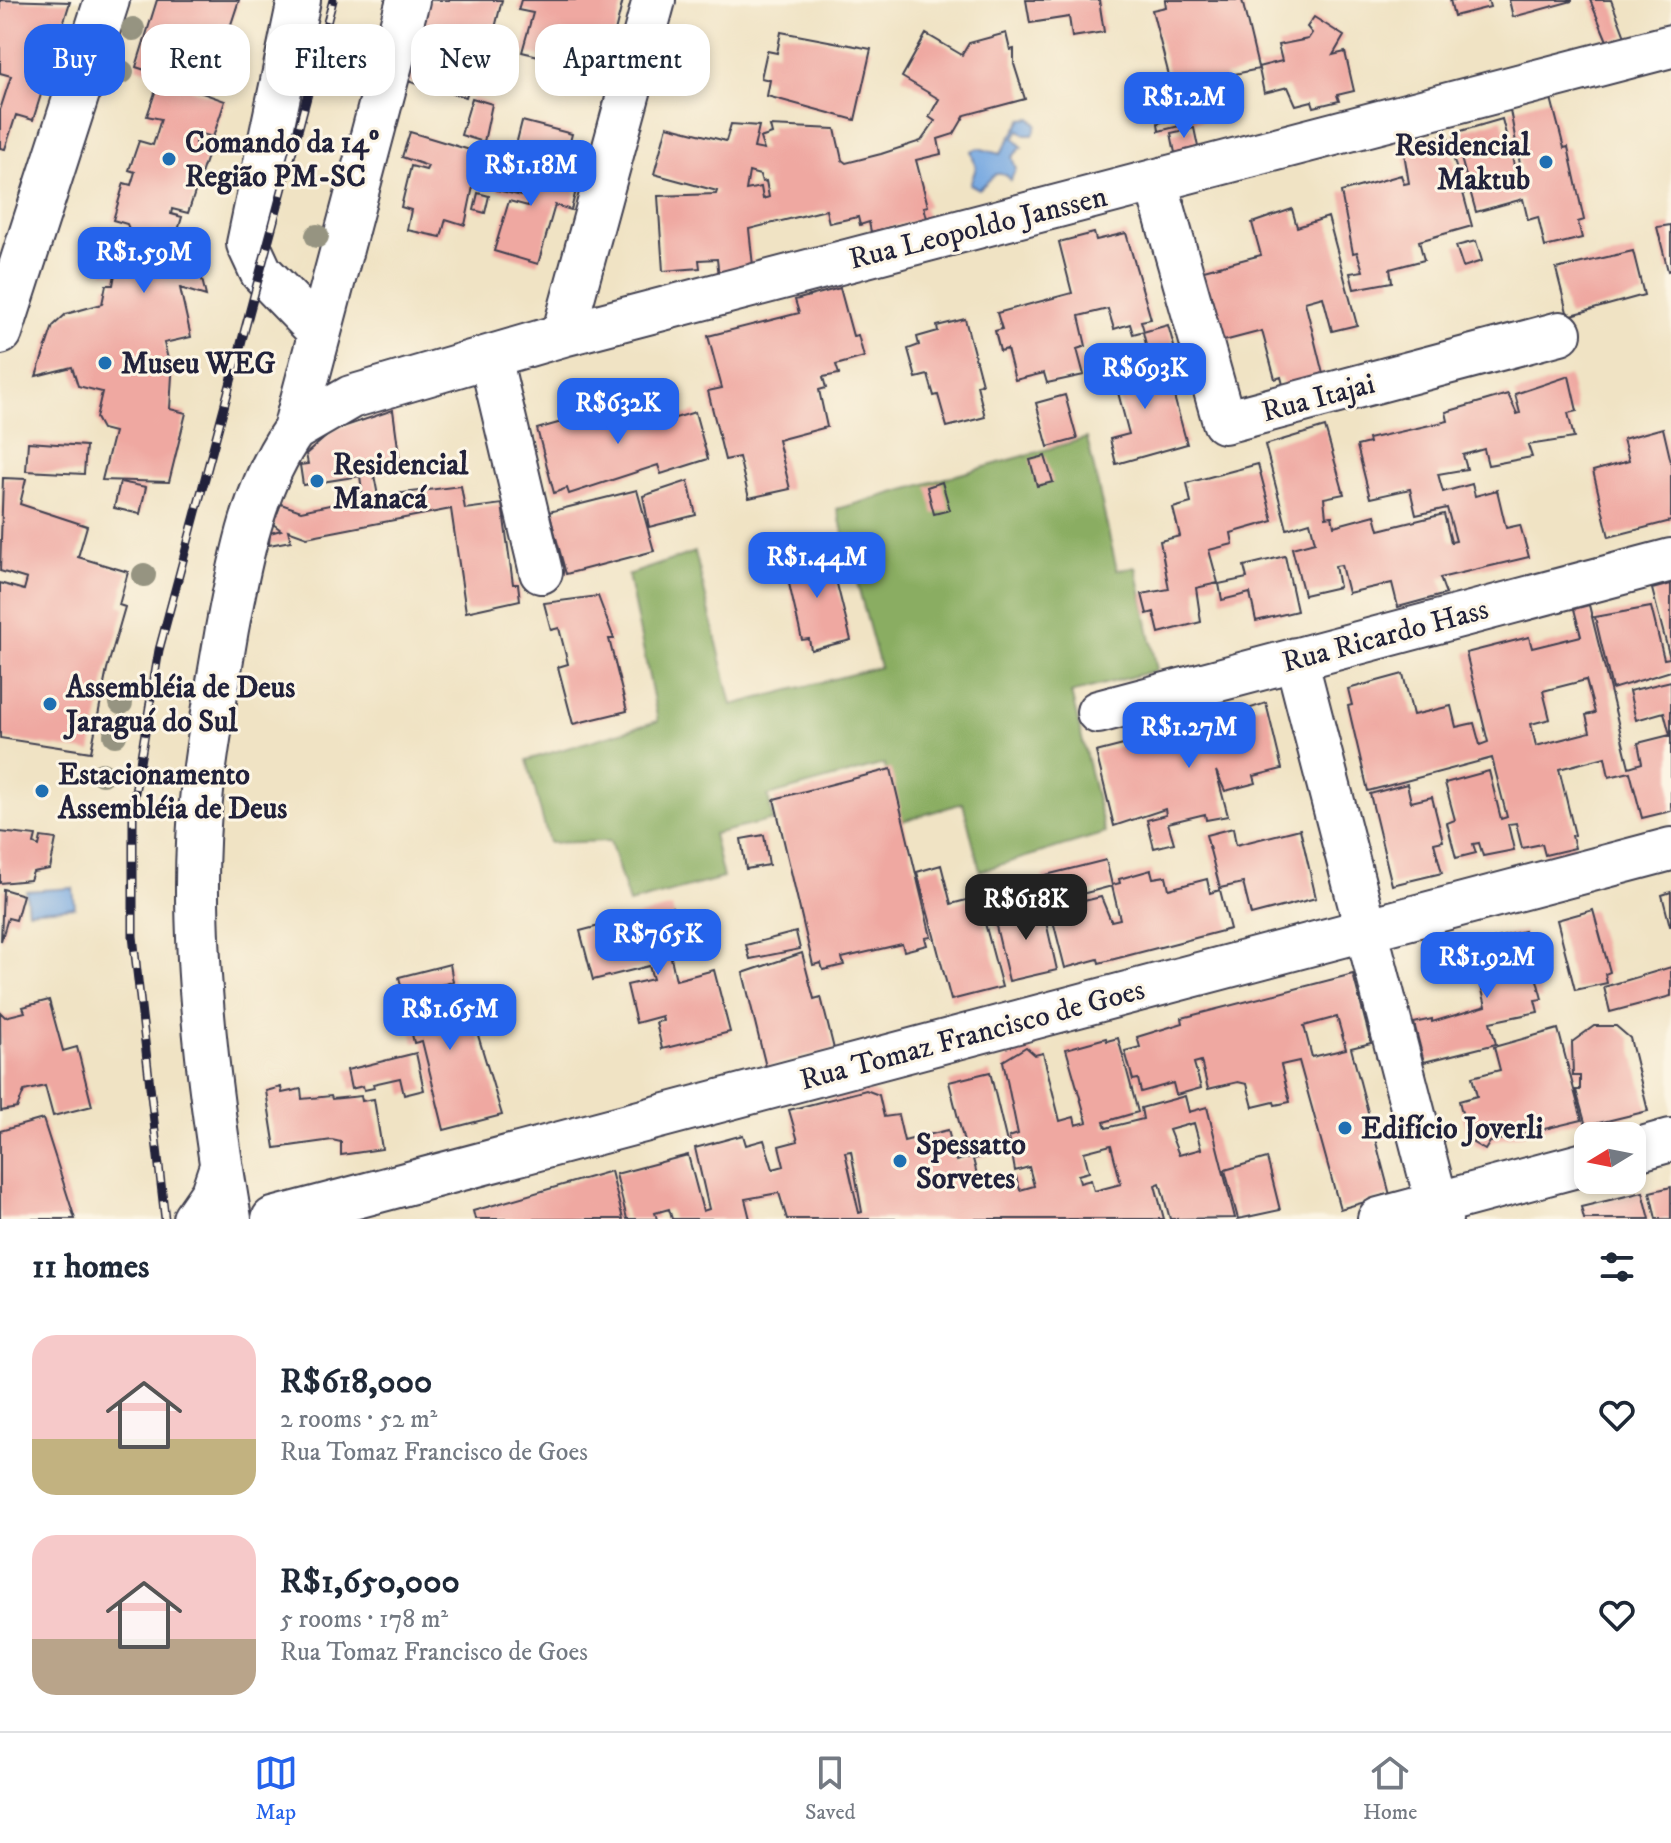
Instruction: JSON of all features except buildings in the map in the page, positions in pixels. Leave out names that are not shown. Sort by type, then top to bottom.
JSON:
[{"type":"highway","points":[[4,308],[107,0]]},
{"type":"street","points":[[299,0],[248,244],[261,272],[319,332]]},
{"type":"street","points":[[230,1219],[221,1166],[205,1011],[198,892],[202,793],[240,558],[266,477],[294,430],[408,0]]},
{"type":"street","points":[[563,335],[654,0]]},
{"type":"street","name":"Rua Leopoldo Janssen","points":[[294,430],[351,397],[563,335],[1671,46]]},
{"type":"street","name":"Rua Itajai","points":[[1156,182],[1224,422],[1560,333]]},
{"type":"street","points":[[490,357],[541,572]]},
{"type":"street","name":"Rua Ricardo Hass","points":[[1098,712],[1671,560]]},
{"type":"street","points":[[1296,659],[1438,1211]]},
{"type":"street","name":"Rua Tomaz Francisco de Goes","points":[[273,1219],[1671,849]]},
{"type":"street","points":[[1646,1147],[1671,1140]]},
{"type":"street","points":[[194,1219],[212,1193],[221,1166]]},
{"type":"street","points":[[1379,1219],[1438,1211],[1574,1167]]},
{"type":"green space","points":[[1087,438],[1117,570],[1136,567],[1157,670],[1071,693],[1105,833],[980,871],[963,803],[899,822],[884,764],[768,796],[773,820],[713,834],[723,878],[629,903],[610,841],[549,843],[527,760],[658,721],[628,575],[695,552],[732,705],[880,667],[837,509]]},
{"type":"water","points":[[1031,118],[1037,125],[1033,135],[1025,135],[1019,130],[1014,138],[1022,147],[1012,157],[1016,169],[1010,180],[1004,174],[996,174],[979,189],[970,184],[976,168],[971,151],[978,148],[1000,154],[1022,119]]},
{"type":"water","points":[[73,888],[75,907],[28,911],[26,891]]},
{"type":"railway","points":[[165,1219],[133,936],[133,804],[159,650],[333,0]]},
{"type":"place","name":"Comando da 14º Região PM-SC","points":[[169,159]]},
{"type":"place","name":"Residencial Maktub","points":[[1546,162]]},
{"type":"place","name":"Museu WEG","points":[[105,363]]},
{"type":"place","name":"Residencial Manacá","points":[[317,481]]},
{"type":"place","name":"Assembléia de Deus Jaraguá do Sul","points":[[50,704]]},
{"type":"place","name":"Estacionamento Assembléia de Deus","points":[[42,791]]},
{"type":"place","name":"Edifício Joverli","points":[[1345,1128]]},
{"type":"place","name":"Spessatto Sorvetes","points":[[900,1161]]}]
